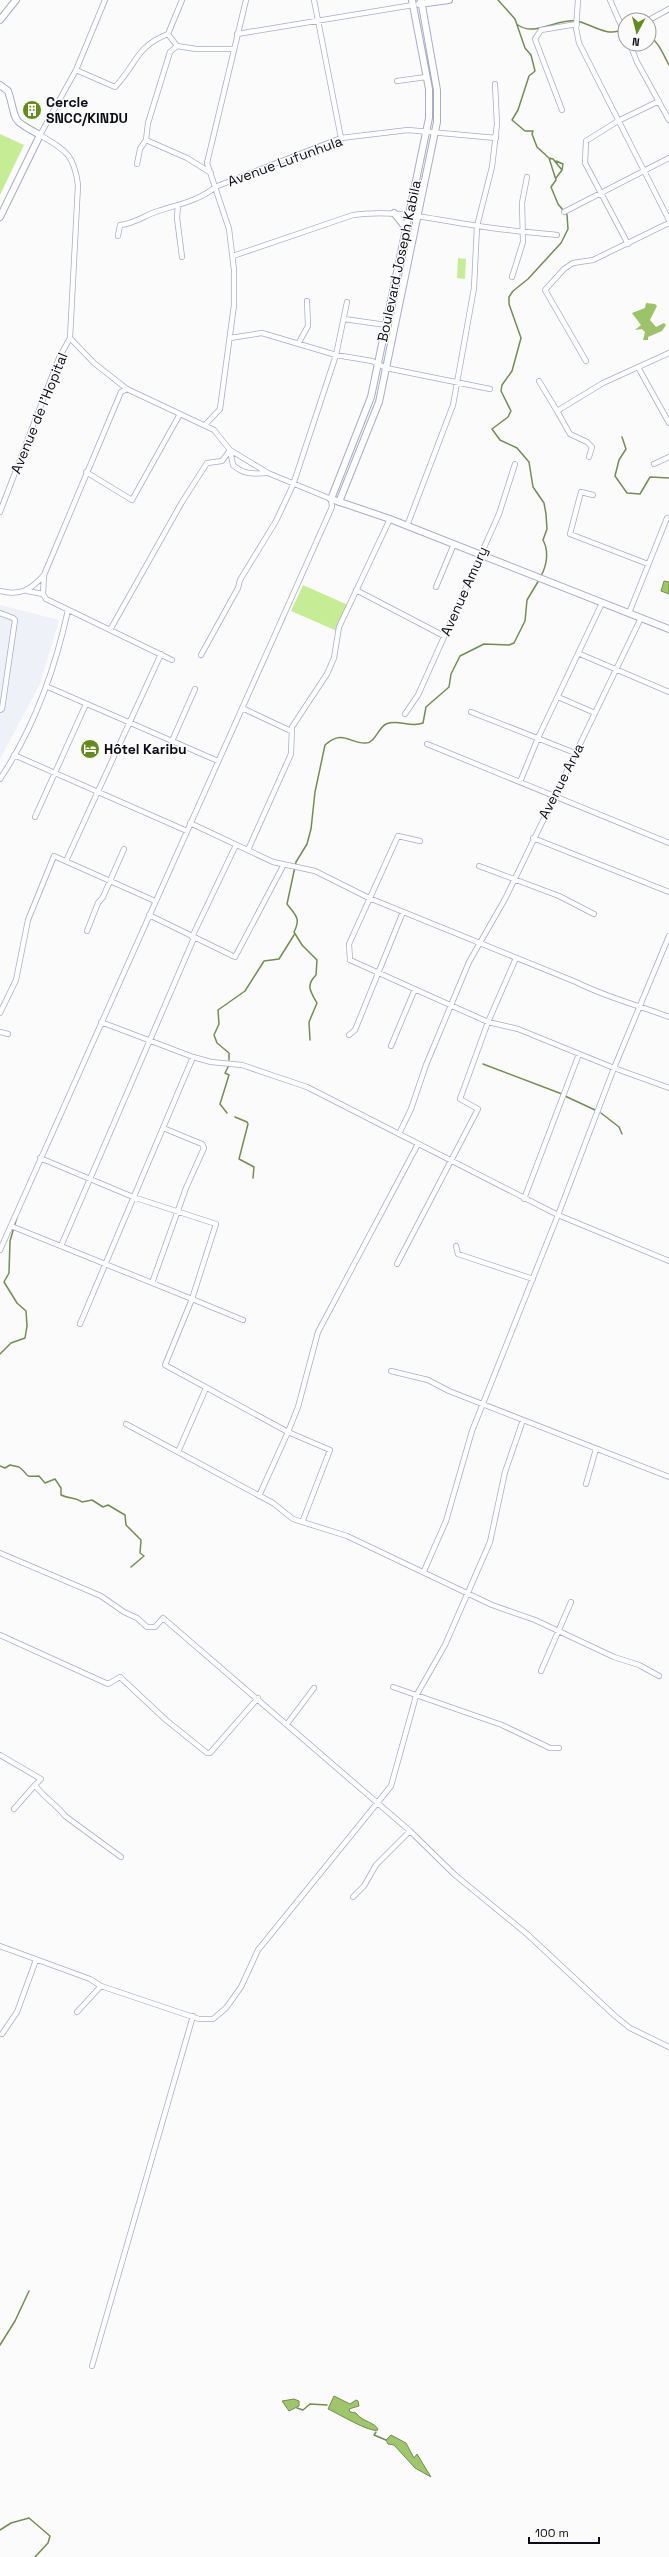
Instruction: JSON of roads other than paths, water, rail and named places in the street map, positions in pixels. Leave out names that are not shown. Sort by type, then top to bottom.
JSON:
[{"type":"street","points":[[0,20],[16,0]]},
{"type":"street","points":[[0,217],[40,135],[76,70],[105,0]]},
{"type":"street","points":[[76,70],[115,87],[139,52],[151,41],[168,34],[182,0]]},
{"type":"street","points":[[205,425],[220,409],[234,305],[233,256],[230,229],[208,163],[209,153],[246,0]]},
{"type":"street","points":[[314,0],[340,138]]},
{"type":"street","points":[[238,34],[318,22],[413,2],[449,0]]},
{"type":"street","points":[[578,0],[577,22],[579,43],[669,221],[628,244],[593,260],[573,263],[564,269],[545,290],[586,361]]},
{"type":"street","points":[[610,0],[617,15]]},
{"type":"street","name":"Boulevard Joseph Kabila","points":[[332,506],[331,499],[371,397],[426,131],[429,112],[426,77],[413,2]]},
{"type":"street","name":"Boulevard Joseph Kabila","points":[[339,502],[379,402],[435,131],[437,90],[421,2]]},
{"type":"street","points":[[657,15],[669,8]]},
{"type":"street","points":[[562,110],[534,39],[541,30],[577,22]]},
{"type":"street","points":[[168,34],[177,46],[196,49],[234,49]]},
{"type":"street","points":[[137,164],[140,149],[146,140],[148,123],[170,52],[177,46]]},
{"type":"street","points":[[634,52],[669,120]]},
{"type":"street","points":[[396,81],[426,77]]},
{"type":"street","points":[[0,84],[8,90],[11,109],[20,125],[63,148],[73,160],[78,185],[70,338],[94,362],[127,389],[214,430],[230,450],[268,473],[293,485],[390,519],[669,629]]},
{"type":"street","points":[[407,526],[451,412],[455,383],[474,288],[477,226],[491,173],[496,138],[495,84]]},
{"type":"street","points":[[628,244],[586,163],[586,141],[618,121],[658,101]]},
{"type":"street","name":"Avenue Lufunhula","points":[[118,236],[120,225],[130,224],[178,204],[207,194],[215,187],[340,138],[408,130],[435,131],[496,138]]},
{"type":"street","points":[[146,140],[187,158],[211,174]]},
{"type":"street","points":[[564,212],[669,158]]},
{"type":"street","points":[[512,277],[524,231],[522,203],[527,177]]},
{"type":"street","points":[[178,204],[176,218],[182,257]]},
{"type":"street","points":[[394,213],[406,228]]},
{"type":"street","points":[[233,256],[353,215],[394,213],[477,226],[557,235]]},
{"type":"street","points":[[298,344],[308,326],[307,301]]},
{"type":"street","points":[[202,655],[238,588],[240,580],[276,521],[293,485],[336,355],[347,302]]},
{"type":"street","points":[[344,319],[386,325]]},
{"type":"street","points":[[230,338],[262,333],[336,355],[372,361],[386,368],[490,389]]},
{"type":"street","name":"Avenue de l'Hopital","points":[[0,512],[60,358],[70,338]]},
{"type":"street","points":[[557,411],[603,383],[639,368],[669,353]]},
{"type":"street","points":[[639,368],[669,423]]},
{"type":"street","points":[[539,380],[570,434],[587,442],[592,447],[589,457]]},
{"type":"street","points":[[127,389],[121,392],[86,472],[44,575],[43,594],[46,599],[172,660]]},
{"type":"street","points":[[86,472],[132,500],[180,414]]},
{"type":"street","points":[[230,450],[232,465],[238,470],[248,474],[268,473]]},
{"type":"street","points":[[110,630],[182,502],[207,463],[222,461],[230,450]]},
{"type":"street","points":[[654,464],[669,457]]},
{"type":"street","name":"Avenue Amury","points":[[405,714],[418,695],[481,555],[499,514],[515,464]]},
{"type":"street","points":[[593,495],[581,492],[570,534],[648,564]]},
{"type":"street","points":[[0,1250],[332,506],[339,502]]},
{"type":"street","points":[[629,613],[667,518]]},
{"type":"street","points":[[248,850],[291,754],[291,731],[334,658],[339,628],[390,519]]},
{"type":"street","points":[[436,587],[454,544]]},
{"type":"street","points":[[27,591],[44,575]]},
{"type":"street","points":[[356,590],[444,636]]},
{"type":"street","points":[[0,591],[20,593],[27,591],[43,594]]},
{"type":"street","points":[[520,782],[538,738],[580,654],[602,603]]},
{"type":"street","points":[[0,779],[14,755],[48,687],[58,657],[68,610]]},
{"type":"street","points":[[0,613],[15,620],[2,709],[0,710]]},
{"type":"street","name":"Avenue Arva","points":[[399,1134],[411,1109],[426,1065],[451,1005],[480,943],[514,880],[532,838],[596,713],[641,618]]},
{"type":"street","points":[[66,861],[161,654]]},
{"type":"street","points":[[580,654],[669,692]]},
{"type":"street","points":[[48,687],[218,761]]},
{"type":"street","points":[[172,741],[195,689]]},
{"type":"street","points":[[558,697],[596,713]]},
{"type":"street","points":[[35,817],[86,704]]},
{"type":"street","points":[[242,708],[291,731]]},
{"type":"street","points":[[471,712],[575,753]]},
{"type":"street","points":[[427,744],[669,843]]},
{"type":"street","points":[[14,755],[187,831]]},
{"type":"street","points":[[190,823],[283,866],[300,868],[331,878],[369,898],[595,992],[641,1006],[669,1017]]},
{"type":"street","points":[[420,841],[398,836],[349,944],[350,960],[488,1022],[518,1029],[614,1068],[669,1088]]},
{"type":"street","points":[[532,838],[669,892]]},
{"type":"street","points":[[61,1246],[193,937],[236,845]]},
{"type":"street","points":[[87,931],[98,903],[110,881],[124,849]]},
{"type":"street","points":[[0,1013],[16,980],[28,920],[54,856],[156,901]]},
{"type":"street","points":[[149,915],[236,957],[283,866]]},
{"type":"street","points":[[479,866],[559,896],[594,914]]},
{"type":"street","points":[[349,1035],[355,1030],[403,912]]},
{"type":"street","points":[[424,1571],[446,1521],[472,1431],[533,1279],[614,1068],[668,939]]},
{"type":"street","points":[[397,1264],[478,1109],[460,1099],[488,1022],[516,958]]},
{"type":"street","points":[[391,1046],[415,989]]},
{"type":"street","points":[[101,1022],[193,1057],[210,1062],[242,1065],[307,1086],[524,1199],[558,1215],[669,1261]]},
{"type":"street","points":[[0,1032],[8,1034]]},
{"type":"street","points":[[524,1199],[579,1054]]},
{"type":"street","points":[[80,1324],[193,1057]]},
{"type":"street","points":[[152,1283],[178,1212],[204,1148],[202,1144],[163,1128]]},
{"type":"street","points":[[259,1496],[298,1407],[318,1332],[351,1274],[397,1179],[418,1144]]},
{"type":"street","points":[[40,1158],[133,1198],[216,1224],[192,1300],[165,1365],[288,1432],[330,1450],[303,1520]]},
{"type":"street","points":[[11,1226],[243,1320]]},
{"type":"street","points":[[456,1246],[458,1254],[533,1279]]},
{"type":"street","points":[[391,1371],[428,1380],[523,1420],[669,1478]]},
{"type":"street","points":[[178,1452],[206,1388]]},
{"type":"street","points":[[0,1946],[90,1979],[100,1986],[193,2016],[213,2019],[226,2008],[241,1987],[258,1950],[331,1858],[339,1854],[392,1784],[416,1696],[445,1645],[492,1539],[496,1506],[505,1472],[523,1420]]},
{"type":"street","points":[[126,1424],[273,1503],[291,1518],[303,1520],[347,1536],[424,1571],[492,1605],[558,1631],[614,1657],[639,1665],[659,1676]]},
{"type":"street","points":[[586,1484],[596,1449]]},
{"type":"street","points":[[0,1553],[101,1596],[124,1612],[137,1618],[147,1627],[155,1627],[163,1618],[258,1698],[410,1831],[455,1875],[527,1934],[630,2028],[669,2047]]},
{"type":"street","points":[[541,1671],[571,1602]]},
{"type":"street","points":[[0,1635],[108,1684],[120,1677],[166,1720],[207,1753],[210,1753],[258,1698]]},
{"type":"street","points":[[287,1724],[314,1688]]},
{"type":"street","points":[[393,1688],[502,1725],[548,1748],[559,1748]]},
{"type":"street","points":[[0,1755],[41,1778],[14,1809]]},
{"type":"street","points":[[35,1785],[65,1816],[121,1858]]},
{"type":"street","points":[[353,1896],[364,1886],[376,1865],[410,1831]]},
{"type":"street","points":[[2,2034],[17,2012],[36,1960]]},
{"type":"street","points":[[77,2012],[100,1986]]},
{"type":"street","points":[[92,2366],[193,2016]]},
{"type":"waterway","points":[[498,0],[515,19],[525,48],[531,55],[535,71],[529,76],[518,110],[512,120],[525,131],[533,131],[532,134],[537,147],[549,158],[556,180],[551,187],[558,204],[567,215],[568,229],[561,243],[528,279],[513,291],[509,297],[509,304],[521,338],[512,371],[502,385],[501,391],[511,411],[508,417],[492,429],[500,440],[517,448],[529,462],[533,487],[544,503],[547,529],[543,540],[547,553],[545,567],[541,576]]},
{"type":"waterway","points":[[518,25],[532,29],[562,22],[577,21],[605,31],[617,32]]},
{"type":"waterway","points":[[657,44],[669,65]]},
{"type":"waterway","points":[[549,158],[553,159],[562,170],[556,178]]},
{"type":"waterway","points":[[556,161],[563,164],[562,170]]},
{"type":"waterway","points":[[622,437],[626,449],[619,460],[615,476],[627,493],[640,494],[650,477],[669,478]]},
{"type":"waterway","points":[[310,1040],[309,1022],[317,1003],[311,992],[310,986],[316,975],[317,960],[302,945],[294,932],[297,920],[295,914],[287,904],[296,862],[307,844],[311,829],[315,792],[325,745],[331,740],[337,738],[346,738],[360,743],[372,741],[386,724],[395,722],[414,725],[423,723],[426,707],[449,687],[451,674],[460,656],[484,644],[509,645],[514,643],[525,621],[527,600],[539,580]]},
{"type":"waterway","points":[[229,1060],[229,1053],[217,1043],[214,1035],[219,1024],[218,1010],[245,991],[264,961],[279,959],[294,935]]},
{"type":"waterway","points":[[483,1064],[562,1094]]},
{"type":"waterway","points":[[227,1113],[220,1104],[229,1075],[225,1073],[229,1065]]},
{"type":"waterway","points":[[565,1096],[595,1110]]},
{"type":"waterway","points":[[601,1113],[619,1127],[622,1134]]},
{"type":"waterway","points":[[235,1117],[247,1122],[248,1124],[239,1159],[254,1167],[253,1178]]},
{"type":"waterway","points":[[0,1354],[11,1343],[25,1338],[27,1326],[26,1311],[17,1303],[4,1282],[9,1273],[10,1241],[17,1217]]},
{"type":"waterway","points":[[0,1466],[5,1468],[10,1465],[19,1467],[28,1476],[39,1476],[45,1483],[55,1479],[61,1488],[61,1495],[77,1499],[82,1502],[92,1500],[103,1507],[108,1505],[125,1515],[126,1525],[141,1540],[140,1553],[144,1556],[131,1567]]},
{"type":"waterway","points":[[0,2345],[15,2321],[29,2291]]},
{"type":"waterway","points":[[297,2408],[303,2410],[310,2404],[327,2405]]},
{"type":"waterway","points":[[376,2432],[374,2435],[386,2440]]},
{"type":"waterway","points":[[0,2530],[11,2523],[29,2518],[50,2536],[48,2543],[35,2557]]},
{"type":"place","name":"Cercle SNCC/KINDU","points":[[32,110]]},
{"type":"place","name":"Hôtel Karibu","points":[[90,749]]}]
